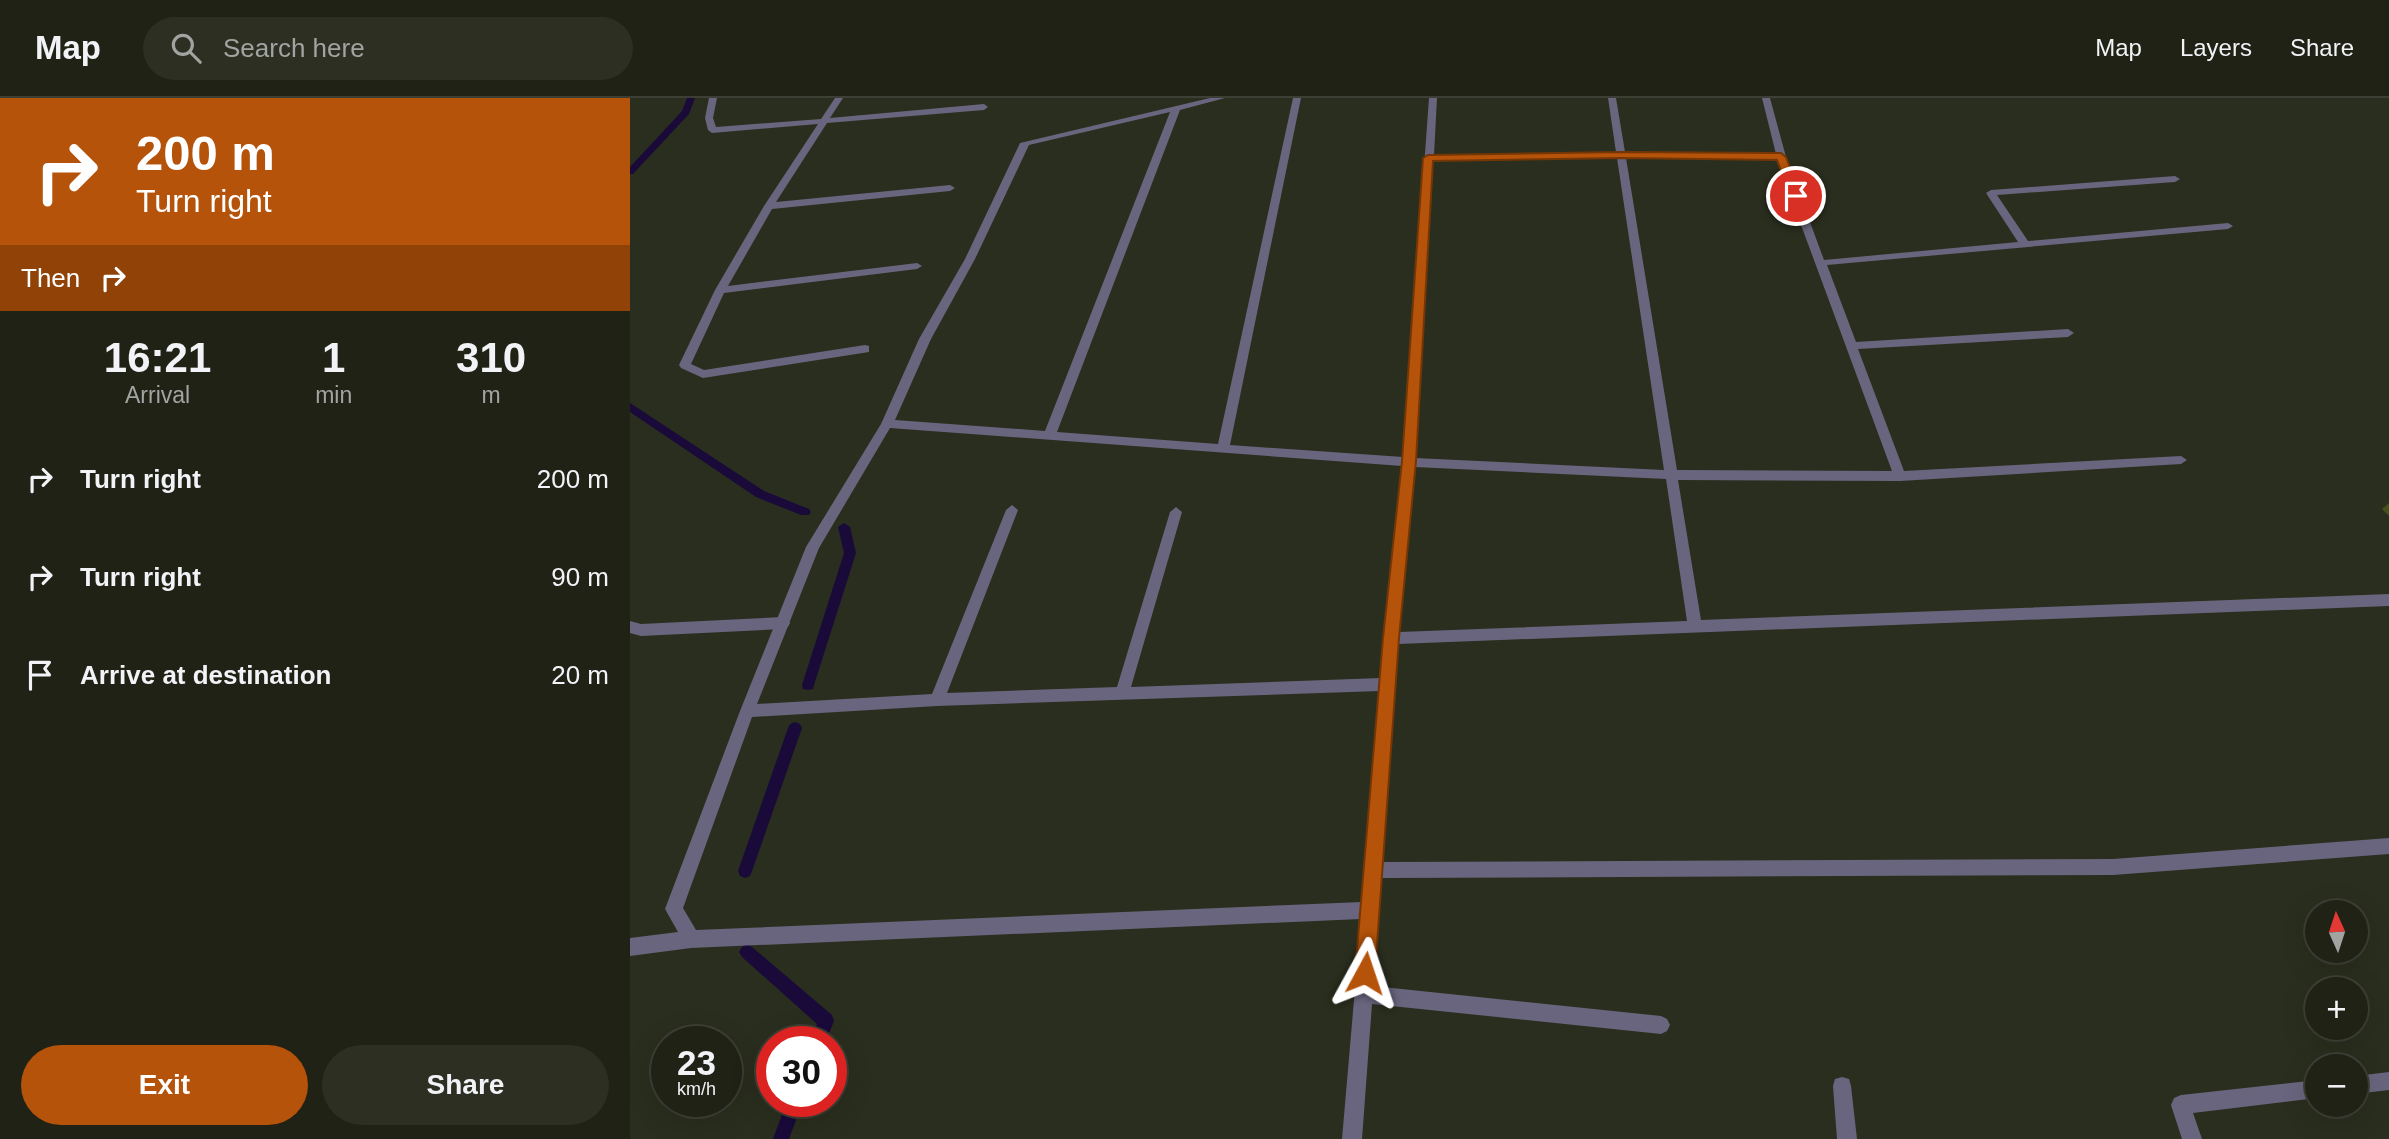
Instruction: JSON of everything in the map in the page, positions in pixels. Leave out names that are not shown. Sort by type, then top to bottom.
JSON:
[{"type":"street","points":[[713,98],[709,118],[712,130],[984,107]]},
{"type":"street","points":[[839,98],[769,205],[720,290],[685,365],[703,374],[865,349]]},
{"type":"street","points":[[691,940],[674,909],[747,711],[813,547],[887,424],[925,339],[970,259],[1025,144],[1221,98]]},
{"type":"street","points":[[1223,449],[1297,98]]},
{"type":"street","points":[[1352,1139],[1391,638],[1409,461],[1433,98]]},
{"type":"street","points":[[1612,98],[1695,625]]},
{"type":"street","points":[[1766,98],[1781,157],[1900,476]]},
{"type":"street","points":[[1048,436],[1176,108]]},
{"type":"street","points":[[1428,158],[1621,155],[1781,157]]},
{"type":"street","points":[[2025,245],[1991,193],[2175,179]]},
{"type":"street","points":[[769,205],[950,188]]},
{"type":"street","points":[[1820,263],[2228,226]]},
{"type":"street","points":[[720,290],[917,266]]},
{"type":"street","points":[[1850,346],[2068,332]]},
{"type":"street","points":[[887,424],[1223,449],[1673,475],[1900,476],[2181,460]]},
{"type":"street","points":[[937,700],[1012,510]]},
{"type":"street","points":[[1122,694],[1176,512]]},
{"type":"street","points":[[1391,638],[2389,600]]},
{"type":"street","points":[[630,627],[641,631],[782,622]]},
{"type":"street","points":[[747,711],[937,700],[1389,684]]},
{"type":"street","points":[[1373,870],[2113,867],[2389,846]]},
{"type":"street","points":[[630,947],[691,940],[1370,910]]},
{"type":"street","points":[[1363,994],[1661,1025]]},
{"type":"street","points":[[2368,1084],[2389,1081]]},
{"type":"street","points":[[1842,1086],[1847,1139]]},
{"type":"street","points":[[2192,1139],[2181,1105],[2305,1090]]},
{"type":"waterway","points":[[630,172],[686,112],[691,98]]},
{"type":"waterway","points":[[630,407],[760,494],[805,512]]},
{"type":"waterway","points":[[808,685],[850,553],[844,527]]},
{"type":"waterway","points":[[745,871],[795,728]]},
{"type":"waterway","points":[[747,952],[826,1021],[824,1026]]},
{"type":"waterway","points":[[781,1139],[789,1117]]},
{"type":"route","points":[[1365,973],[1391,638],[1409,461],[1428,158],[1621,155],[1781,157],[1796,196]]}]
